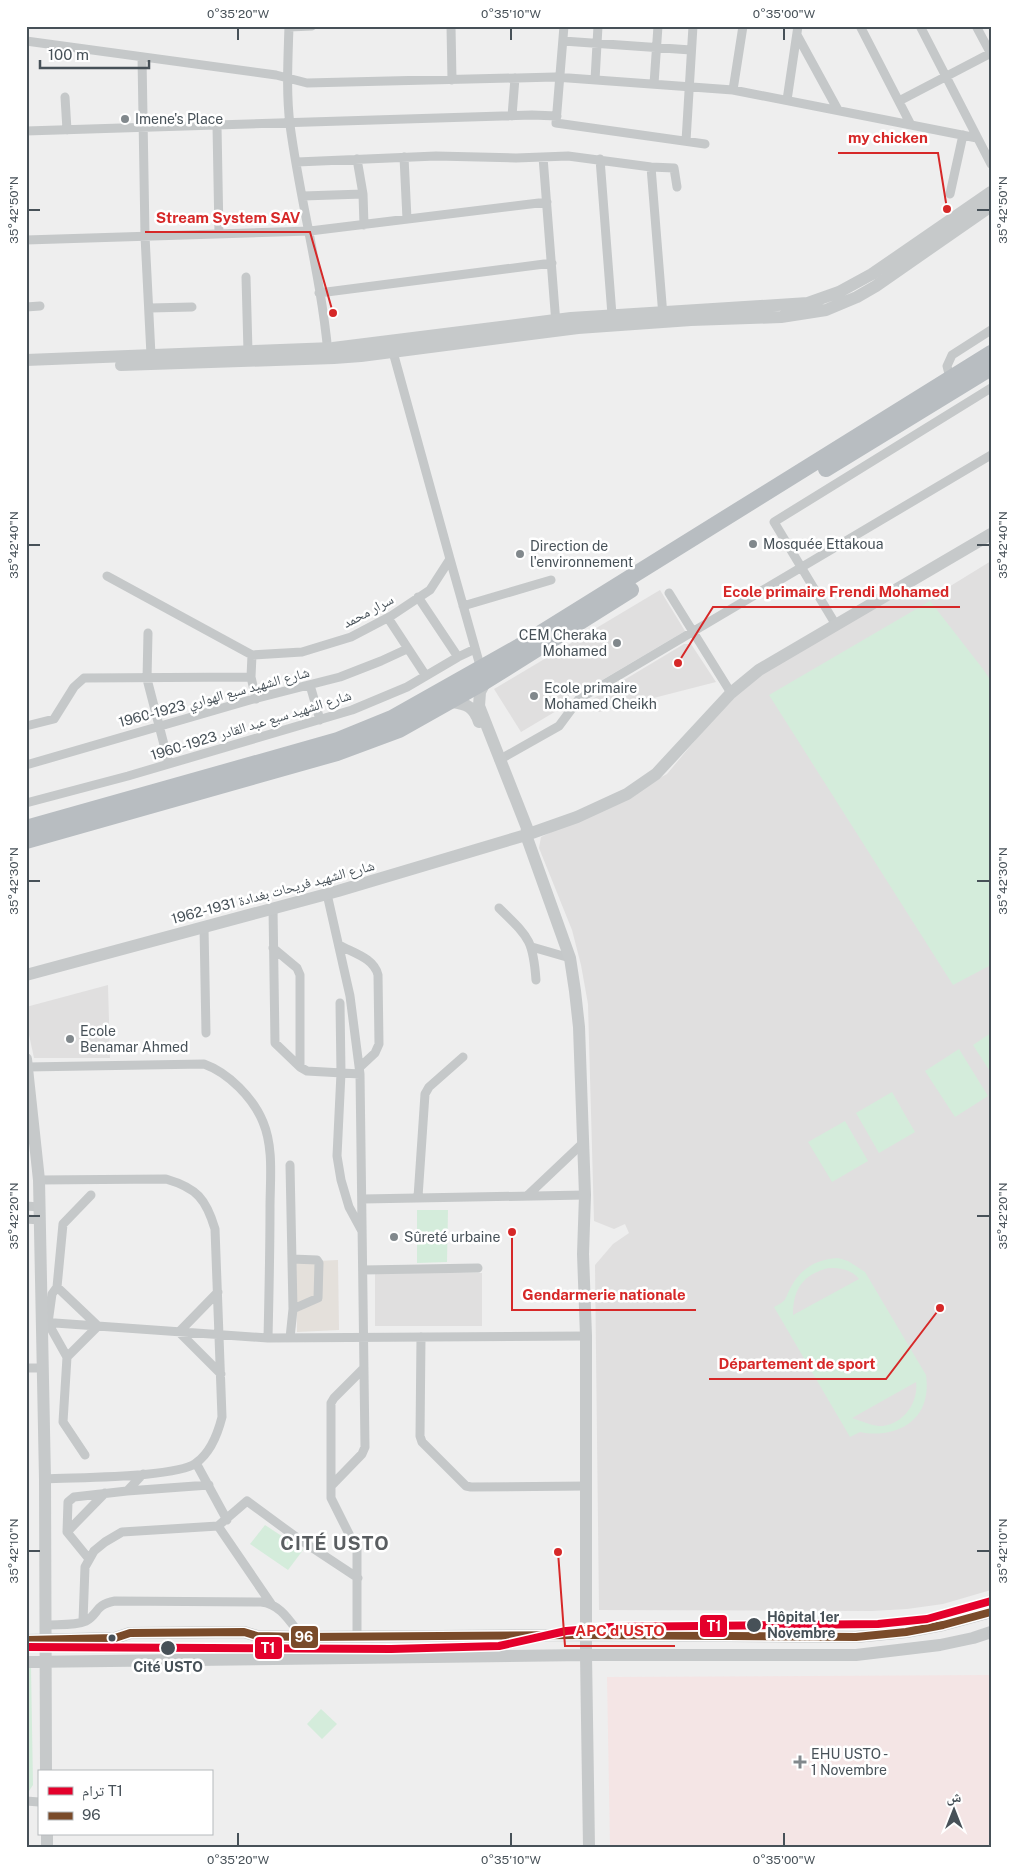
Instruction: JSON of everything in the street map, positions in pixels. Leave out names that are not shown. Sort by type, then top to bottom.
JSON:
[{"type":"highway","points":[[26,841],[337,754],[399,730],[452,702],[484,675],[792,477],[991,353]]},
{"type":"highway","points":[[26,828],[338,740],[392,718],[484,675],[699,548],[989,369]]},
{"type":"main road","points":[[26,367],[328,353],[557,325],[808,303],[847,288],[872,274],[991,192]]},
{"type":"main road","points":[[26,360],[248,352],[392,352],[612,315],[781,317],[826,310],[857,297],[876,286],[991,206]]},
{"type":"main road","name":"شارع الشهيد فريحات بغدادة 1931-1962","points":[[26,975],[327,894],[577,818],[644,783],[670,761],[731,693],[759,670],[991,534]]},
{"type":"main road","points":[[484,675],[479,706],[518,830],[526,835],[570,958],[576,991],[585,1195],[583,1254],[586,1336],[586,1655],[589,1847]]},
{"type":"main road","points":[[452,702],[465,704],[475,711],[496,761]]},
{"type":"main road","points":[[27,1063],[39,1180],[33,1207],[40,1220],[45,1322],[42,1368],[45,1479],[46,1770]]},
{"type":"main road","points":[[26,1640],[115,1638],[130,1633],[244,1632],[257,1636],[302,1637],[586,1635],[856,1637],[906,1632],[943,1625],[991,1612]]},
{"type":"main road","points":[[26,1662],[586,1655],[856,1654],[940,1645],[991,1632]]},
{"type":"street","points":[[312,26],[289,27],[287,77],[290,124],[310,232],[328,353]]},
{"type":"street","points":[[451,26],[452,80]]},
{"type":"street","points":[[564,26],[556,123],[705,144]]},
{"type":"street","points":[[595,80],[598,26]]},
{"type":"street","points":[[654,84],[658,26]]},
{"type":"street","points":[[686,141],[693,26]]},
{"type":"street","points":[[732,90],[742,26]]},
{"type":"street","points":[[860,26],[911,124]]},
{"type":"street","points":[[920,26],[991,164]]},
{"type":"street","points":[[898,101],[991,54],[976,26]]},
{"type":"street","points":[[787,100],[797,30]]},
{"type":"street","points":[[797,30],[838,110]]},
{"type":"street","points":[[26,41],[287,77],[307,83],[560,77],[732,90],[977,138]]},
{"type":"street","points":[[563,41],[657,46],[691,50]]},
{"type":"street","points":[[142,57],[145,236],[151,356]]},
{"type":"street","points":[[512,116],[515,78]]},
{"type":"street","points":[[65,97],[67,130]]},
{"type":"street","points":[[26,131],[557,116]]},
{"type":"street","points":[[217,126],[220,234]]},
{"type":"street","points":[[950,194],[963,135]]},
{"type":"street","points":[[297,162],[436,156],[568,156],[674,168],[677,187]]},
{"type":"street","points":[[404,157],[407,219]]},
{"type":"street","points":[[543,157],[557,325]]},
{"type":"street","points":[[357,159],[363,194],[364,225]]},
{"type":"street","points":[[600,159],[612,315]]},
{"type":"street","points":[[652,167],[663,317]]},
{"type":"street","points":[[303,196],[363,194]]},
{"type":"street","points":[[26,240],[310,232],[547,202]]},
{"type":"street","points":[[319,293],[552,263]]},
{"type":"street","points":[[246,277],[248,352]]},
{"type":"street","points":[[26,307],[40,306]]},
{"type":"street","points":[[150,308],[192,307]]},
{"type":"street","points":[[950,378],[948,361],[952,355],[991,330]]},
{"type":"street","points":[[392,352],[475,649],[484,675]]},
{"type":"street","points":[[836,625],[774,522],[991,388]]},
{"type":"street","points":[[496,761],[559,726],[579,699],[991,455]]},
{"type":"street","name":"سرار محمد","points":[[252,655],[302,652],[351,637],[388,618],[430,590],[450,559]]},
{"type":"street","points":[[107,576],[252,655],[251,677],[256,699]]},
{"type":"street","points":[[463,606],[551,580]]},
{"type":"street","points":[[669,593],[731,693]]},
{"type":"street","points":[[418,597],[458,657]]},
{"type":"street","points":[[388,618],[426,676]]},
{"type":"street","points":[[148,633],[146,679],[169,764]]},
{"type":"street","name":"شارع الشهيد سبع الهواري 1923-1960","points":[[26,765],[158,726],[340,677],[407,649]]},
{"type":"street","name":"شارع الشهيد سبع عبد القادر 1923-1960","points":[[26,803],[169,764],[352,710],[407,687],[475,649]]},
{"type":"street","points":[[26,726],[54,719],[74,686],[84,678],[251,677]]},
{"type":"street","points":[[310,685],[320,720]]},
{"type":"street","points":[[327,894],[354,1017],[360,1070],[366,1446],[362,1454],[331,1486]]},
{"type":"street","points":[[273,908],[274,1040],[300,1067],[307,1071],[341,1073],[360,1070],[375,1053],[379,1044],[377,970],[371,962],[339,945]]},
{"type":"street","points":[[499,908],[525,935],[532,947],[536,980]]},
{"type":"street","points":[[204,927],[206,1033]]},
{"type":"street","points":[[532,947],[570,958]]},
{"type":"street","points":[[274,948],[297,968],[300,976],[300,1067]]},
{"type":"street","points":[[340,1004],[341,1073],[338,1168],[349,1207],[363,1234]]},
{"type":"street","points":[[418,1198],[425,1094],[428,1087],[463,1057]]},
{"type":"street","points":[[27,1063],[204,1064],[220,1071],[247,1097],[263,1122],[268,1141],[270,1171],[268,1338]]},
{"type":"street","points":[[528,1195],[584,1142]]},
{"type":"street","points":[[290,1164],[293,1309],[290,1338]]},
{"type":"street","points":[[39,1180],[166,1179],[185,1184],[200,1196],[210,1213],[215,1230],[222,1417],[219,1430],[202,1458],[196,1463],[177,1471],[45,1479]]},
{"type":"street","points":[[85,1455],[63,1422],[67,1357],[45,1322],[52,1294],[57,1288],[63,1224],[91,1195]]},
{"type":"street","points":[[362,1199],[585,1195]]},
{"type":"street","points":[[26,1219],[40,1220]]},
{"type":"street","points":[[292,1258],[317,1260],[319,1263],[318,1298],[293,1309]]},
{"type":"street","points":[[363,1270],[478,1268]]},
{"type":"street","points":[[57,1288],[98,1326]]},
{"type":"street","points":[[179,1332],[218,1292]]},
{"type":"street","points":[[45,1322],[268,1338],[586,1336]]},
{"type":"street","points":[[67,1357],[98,1326]]},
{"type":"street","points":[[179,1332],[221,1374]]},
{"type":"street","points":[[421,1337],[420,1436],[422,1442],[466,1486],[587,1486]]},
{"type":"street","points":[[26,1368],[42,1368]]},
{"type":"street","points":[[356,1637],[357,1550],[331,1498],[331,1404],[334,1398],[364,1368]]},
{"type":"street","points":[[196,1463],[227,1520]]},
{"type":"street","points":[[128,1490],[143,1474]]},
{"type":"street","points":[[89,1559],[67,1532],[68,1502],[74,1497],[128,1490],[208,1485]]},
{"type":"street","points":[[67,1532],[105,1493]]},
{"type":"street","points":[[83,1622],[85,1567],[94,1550],[122,1532],[218,1526],[247,1501],[296,1537],[358,1578]]},
{"type":"street","points":[[218,1526],[272,1605]]},
{"type":"street","points":[[46,1625],[83,1622],[91,1617],[100,1606],[115,1601],[261,1602],[272,1605],[281,1611],[302,1637]]},
{"type":"shaded area","points":[[991,561],[991,1590],[943,1604],[872,1611],[599,1610],[595,1265],[613,1244],[629,1233],[625,1224],[614,1229],[594,1221],[588,1004],[572,930],[539,848],[541,837],[667,774],[728,701],[762,674],[912,586],[939,593]]},
{"type":"shaded area","name":"CEM Cheraka Mohamed","points":[[660,590],[685,631],[587,689],[570,688],[568,704],[521,732],[494,689]]},
{"type":"shaded area","points":[[684,644],[691,644],[716,682],[599,712],[593,703],[594,698]]},
{"type":"shaded area","name":"Ecole Benamar Ahmed","points":[[108,985],[110,1058],[34,1058],[26,1021],[26,1007]]},
{"type":"shaded area","points":[[338,1260],[339,1330],[297,1332],[296,1262]]},
{"type":"shaded area","points":[[375,1272],[482,1273],[482,1326],[375,1326]]},
{"type":"shaded area","name":"EHU USTO - 1 Novembre","points":[[991,1675],[991,1847],[610,1847],[607,1677]]},
{"type":"green space","points":[[930,601],[991,681],[991,965],[953,985],[769,695]]},
{"type":"green space","points":[[991,1033],[991,1073],[973,1045]]},
{"type":"green space","points":[[959,1049],[988,1096],[955,1117],[925,1071]]},
{"type":"green space","points":[[892,1092],[915,1132],[879,1153],[856,1113]]},
{"type":"green space","points":[[845,1121],[868,1161],[832,1182],[808,1142]]},
{"type":"green space","points":[[417,1210],[448,1210],[447,1262],[417,1263]]},
{"type":"green space","points":[[838,1258],[848,1261],[865,1272],[926,1375],[927,1383],[923,1406],[918,1415],[902,1428],[881,1433],[860,1432],[850,1437],[774,1307],[784,1301],[795,1280],[805,1270],[823,1260]],"holes":[[[829,1268],[849,1271],[859,1279],[793,1315],[795,1298],[801,1284],[812,1274]],[[916,1382],[915,1398],[912,1405],[902,1418],[895,1422],[879,1426],[852,1418]]]},
{"type":"green space","points":[[265,1525],[303,1550],[288,1570],[250,1544]]},
{"type":"green space","points":[[26,1666],[31,1666],[33,1785],[29,1791],[26,1791]]},
{"type":"green space","points":[[321,1709],[337,1724],[322,1739],[307,1724]]},
{"type":"tram line","name":"T1","points":[[26,1647],[391,1649],[499,1646],[566,1631],[611,1627],[878,1624],[927,1619],[991,1601]]},
{"type":"transit line","name":"96","points":[[26,1640],[115,1638],[130,1633],[244,1632],[257,1636],[302,1637],[586,1635],[856,1637],[906,1632],[943,1625],[991,1612]]},
{"type":"place","name":"Imene's Place","points":[[125,119]]},
{"type":"place","name":"my chicken","points":[[947,209]]},
{"type":"place","name":"Stream System SAV","points":[[333,313]]},
{"type":"place","name":"Mosquée Ettakoua","points":[[753,544]]},
{"type":"place","name":"Direction de l'environnement","points":[[520,554]]},
{"type":"place","name":"CEM Cheraka Mohamed","points":[[617,643]]},
{"type":"place","name":"Ecole primaire Frendi Mohamed","points":[[678,663]]},
{"type":"place","name":"Ecole primaire Mohamed Cheikh","points":[[534,696]]},
{"type":"place","name":"Ecole Benamar Ahmed","points":[[70,1039]]},
{"type":"place","name":"Gendarmerie nationale","points":[[512,1232]]},
{"type":"place","name":"Sûreté urbaine","points":[[394,1237]]},
{"type":"place","name":"Département de sport","points":[[940,1308]]},
{"type":"place","name":"APC d'USTO","points":[[558,1552]]},
{"type":"place","name":"Hôpital 1er Novembre","points":[[754,1625]]},
{"type":"place","name":"Cité USTO","points":[[168,1648]]},
{"type":"place","name":"EHU USTO - 1 Novembre","points":[[800,1762]]},
{"type":"district","name":"CITÉ USTO","points":[[335,1543]]}]
